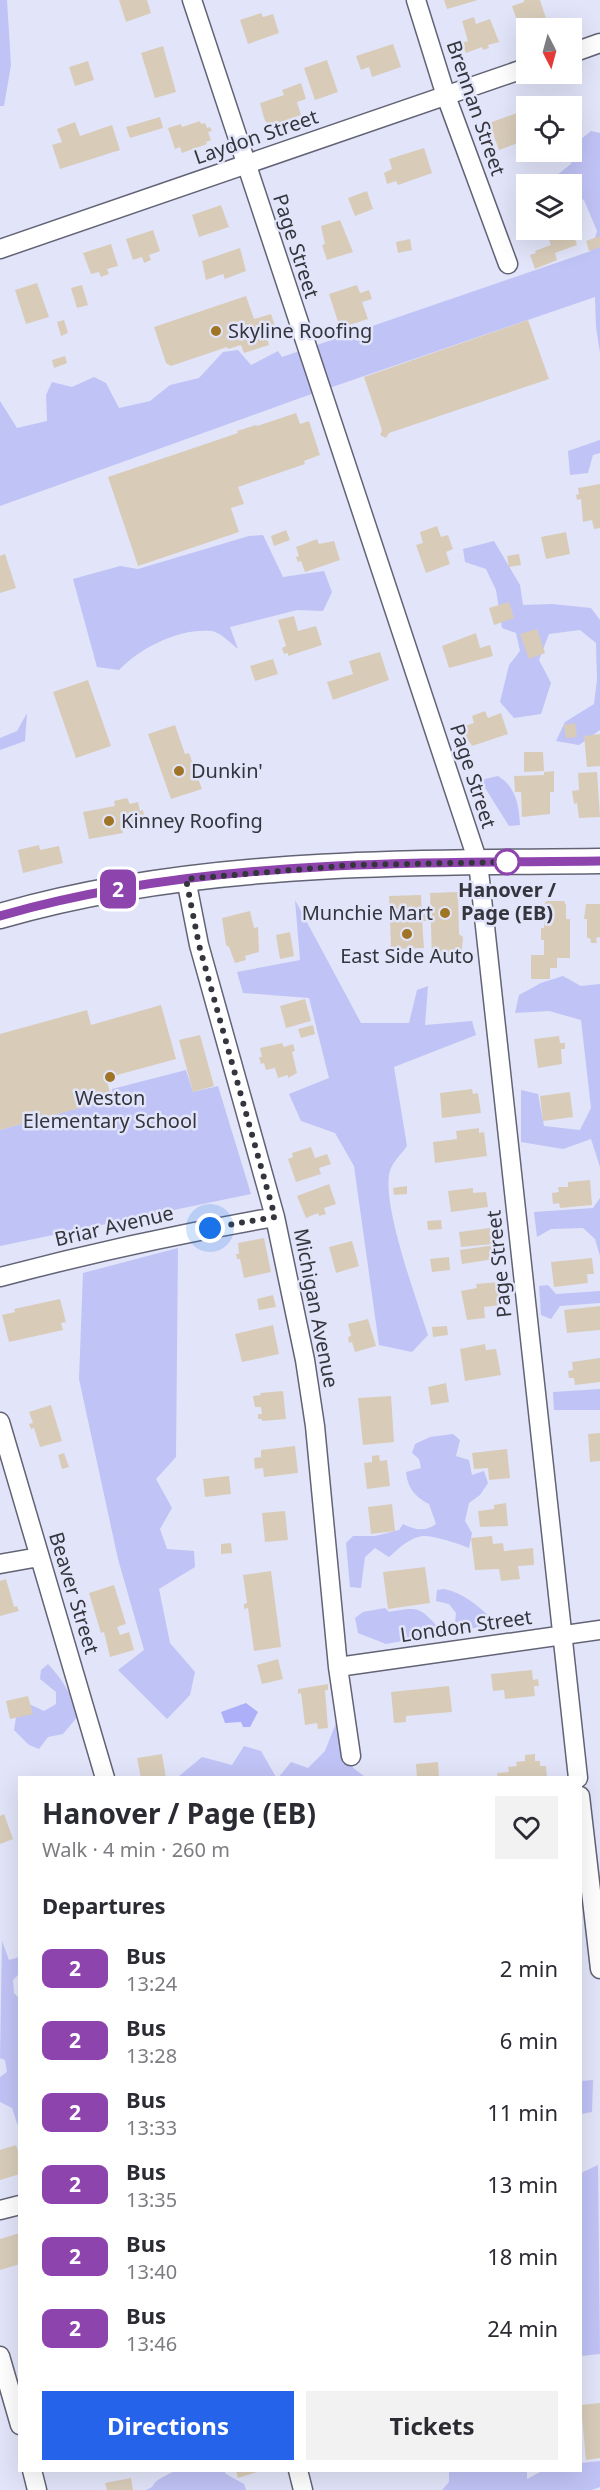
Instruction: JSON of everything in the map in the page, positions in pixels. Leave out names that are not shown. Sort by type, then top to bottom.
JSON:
[{"type":"main road","points":[[0,916],[84,896],[186,879],[352,865],[600,861]]},
{"type":"street","name":"Page Street","points":[[192,0],[478,862],[578,1776]]},
{"type":"street","name":"Brennan Street","points":[[416,0],[446,96],[508,264]]},
{"type":"street","points":[[582,49],[600,43]]},
{"type":"street","name":"Laydon Street","points":[[0,249],[516,72]]},
{"type":"street","name":"Michigan Avenue","points":[[186,879],[199,945],[275,1217],[305,1360],[315,1426],[338,1667],[351,1756]]},
{"type":"street","name":"Briar Avenue","points":[[0,1277],[157,1238],[275,1217]]},
{"type":"street","name":"Beaver Street","points":[[0,1422],[104,1776]]},
{"type":"street","points":[[0,1564],[39,1557]]},
{"type":"street","name":"London Street","points":[[338,1667],[600,1630]]},
{"type":"street","points":[[582,1813],[600,1969]]},
{"type":"street","points":[[0,2210],[18,2206]]},
{"type":"street","points":[[0,2356],[18,2418]]},
{"type":"street","points":[[32,2472],[37,2490]]},
{"type":"street","points":[[298,2472],[303,2490]]},
{"type":"shaded area","points":[[0,0],[7,0],[11,65],[4,106],[0,106]]},
{"type":"shaded area","points":[[591,131],[600,133],[600,353],[595,297],[303,397],[0,506],[0,401],[17,428],[47,421],[46,395],[52,382],[72,387],[94,377],[106,383],[119,408],[150,401],[170,385],[199,378],[223,352],[238,350],[251,365],[278,351],[282,357],[591,251],[597,231],[582,199],[582,174],[558,174],[571,162],[582,162],[582,138]]},
{"type":"shaded area","points":[[600,440],[600,453],[593,455],[588,473],[570,475],[568,451]]},
{"type":"shaded area","points":[[263,535],[283,577],[324,571],[332,592],[323,611],[297,610],[230,627],[238,649],[218,633],[199,631],[161,641],[138,654],[119,670],[97,667],[73,579],[120,566],[138,569],[249,536]]},
{"type":"shaded area","points":[[494,541],[520,585],[523,605],[552,604],[591,608],[600,620],[600,730],[579,745],[556,741],[565,722],[594,704],[597,680],[596,643],[580,630],[549,634],[539,660],[551,683],[541,714],[514,718],[500,702],[509,665],[520,651],[516,633],[502,628],[496,590],[486,569],[465,562],[463,549]]},
{"type":"shaded area","points":[[27,713],[25,741],[0,750],[0,738],[17,731]]},
{"type":"shaded area","points":[[498,776],[513,791],[519,810],[520,825],[509,826],[480,780]]},
{"type":"shaded area","points":[[295,900],[361,1023],[409,1023],[417,990],[428,986],[425,1025],[472,1021],[476,1035],[394,1067],[407,1146],[391,1168],[388,1182],[390,1201],[408,1275],[428,1335],[412,1352],[379,1345],[354,1166],[335,1133],[301,1121],[289,1094],[329,1078],[309,998],[243,993],[237,972],[300,960]]},
{"type":"shaded area","points":[[563,976],[581,986],[600,984],[600,1167],[591,1139],[563,1149],[521,1142],[521,1090],[538,1094],[544,1126],[580,1130],[591,1108],[581,1020],[549,1011],[515,1013],[519,995],[541,983]]},
{"type":"shaded area","points":[[186,1070],[193,1092],[218,1086],[251,1194],[0,1246],[0,1130],[113,1098],[112,1089]]},
{"type":"shaded area","points":[[600,1198],[600,1256],[595,1239],[583,1228],[551,1229],[537,1237],[534,1212],[593,1208]]},
{"type":"shaded area","points":[[178,1248],[176,1457],[156,1479],[172,1508],[160,1529],[167,1549],[194,1551],[195,1567],[159,1589],[170,1643],[195,1672],[190,1695],[167,1719],[118,1670],[144,1650],[118,1559],[79,1379],[83,1273]]},
{"type":"shaded area","points":[[548,1285],[556,1294],[600,1291],[600,1303],[560,1306],[551,1319],[541,1315],[539,1286]]},
{"type":"shaded area","points":[[600,1389],[600,1410],[554,1410],[553,1392]]},
{"type":"shaded area","points":[[453,1434],[460,1440],[456,1456],[469,1460],[472,1475],[484,1471],[488,1483],[480,1495],[469,1503],[465,1521],[472,1533],[469,1548],[439,1538],[422,1536],[408,1541],[389,1557],[375,1548],[365,1557],[361,1588],[350,1587],[346,1543],[353,1536],[375,1536],[399,1530],[403,1524],[420,1529],[436,1524],[429,1504],[413,1491],[408,1483],[406,1472],[421,1468],[419,1459],[412,1453],[415,1444],[430,1437]]},
{"type":"shaded area","points":[[444,1589],[463,1596],[485,1612],[490,1617],[485,1626],[386,1644],[358,1633],[355,1618],[363,1612],[385,1608],[389,1612],[420,1611],[436,1625],[455,1623],[456,1613],[449,1604],[436,1601],[437,1590]]},
{"type":"shaded area","points":[[48,1664],[66,1688],[78,1716],[63,1734],[48,1737],[39,1749],[29,1745],[14,1730],[17,1711],[25,1702],[44,1711],[56,1704],[56,1692],[40,1679],[41,1670]]},
{"type":"shaded area","points":[[246,1703],[258,1712],[250,1727],[243,1727],[241,1722],[225,1723],[221,1712]]},
{"type":"shaded area","points":[[336,1723],[347,1763],[364,1776],[280,1776],[291,1762],[308,1768],[325,1751]]},
{"type":"shaded area","points":[[244,1746],[261,1751],[275,1776],[179,1776],[202,1757],[232,1765]]},
{"type":"shaded area","points":[[2,1941],[9,1960],[18,1957],[18,1975],[13,1980],[14,1993],[18,1997],[18,2126],[12,2108],[0,2102],[0,2077],[7,2072],[5,2060],[0,2058]]},
{"type":"shaded area","points":[[593,2080],[592,2112],[582,2114],[582,2081]]},
{"type":"shaded area","points":[[598,2165],[600,2354],[582,2356],[582,2173]]},
{"type":"shaded area","points":[[600,2461],[600,2487],[592,2490],[442,2490],[449,2482],[449,2472],[527,2472],[527,2479],[540,2472],[582,2472],[582,2463]]},
{"type":"shaded area","points":[[172,2472],[225,2472],[244,2484],[246,2490],[146,2490]]},
{"type":"building","points":[[119,0],[147,0],[151,13],[126,22]]},
{"type":"building","points":[[444,0],[478,0],[447,9]]},
{"type":"building","points":[[524,0],[540,0],[546,18],[516,18],[512,6]]},
{"type":"building","points":[[261,13],[263,17],[273,14],[279,33],[248,44],[240,20]]},
{"type":"building","points":[[474,17],[476,24],[490,19],[499,42],[488,45],[489,48],[483,50],[482,47],[466,53],[462,43],[468,41],[462,21]]},
{"type":"building","points":[[393,44],[401,67],[372,77],[369,67],[361,70],[356,56]]},
{"type":"building","points":[[163,46],[176,92],[155,98],[141,53]]},
{"type":"building","points":[[327,60],[338,92],[315,100],[304,68]]},
{"type":"building","points":[[88,61],[94,80],[75,86],[69,67]]},
{"type":"building","points":[[301,83],[306,99],[297,102],[301,115],[268,126],[260,103],[284,95],[282,90]]},
{"type":"building","points":[[516,114],[516,144],[499,150],[489,123]]},
{"type":"building","points":[[160,117],[163,128],[130,138],[126,127]]},
{"type":"building","points":[[200,121],[201,124],[205,123],[207,128],[210,127],[212,131],[208,132],[211,140],[206,142],[207,144],[182,153],[180,147],[175,149],[168,128],[181,124],[182,127]]},
{"type":"building","points":[[75,122],[80,136],[112,125],[120,150],[60,169],[52,145],[62,142],[57,129]]},
{"type":"building","points":[[424,148],[432,173],[398,185],[396,181],[387,184],[384,173],[392,169],[389,159]]},
{"type":"building","points":[[367,191],[373,209],[355,216],[348,198]]},
{"type":"building","points":[[221,205],[229,227],[199,237],[192,215]]},
{"type":"building","points":[[340,220],[353,252],[327,260],[322,245],[325,244],[321,226]]},
{"type":"building","points":[[153,230],[160,251],[149,255],[151,260],[144,263],[142,257],[133,260],[126,239]]},
{"type":"building","points":[[600,236],[600,247],[589,251],[586,241]]},
{"type":"building","points":[[410,239],[412,250],[398,253],[396,242]]},
{"type":"building","points":[[549,240],[575,240],[577,245],[555,253],[557,260],[535,269],[530,255],[551,245]]},
{"type":"building","points":[[111,244],[118,266],[107,269],[109,274],[101,277],[99,272],[91,274],[83,253]]},
{"type":"building","points":[[240,248],[246,271],[225,279],[223,274],[206,280],[202,261]]},
{"type":"building","points":[[37,283],[49,317],[26,324],[15,290]]},
{"type":"building","points":[[82,285],[88,305],[77,308],[71,288]]},
{"type":"building","points":[[357,285],[360,293],[369,290],[372,299],[362,302],[368,319],[340,328],[329,294]]},
{"type":"building","name":"Skyline Roofing","points":[[246,296],[254,319],[271,314],[278,335],[267,338],[269,345],[244,353],[241,345],[228,349],[227,347],[171,366],[166,363],[154,327]]},
{"type":"building","points":[[64,320],[68,333],[61,336],[57,322]]},
{"type":"building","points":[[528,320],[549,379],[389,433],[386,438],[380,435],[382,430],[364,377]]},
{"type":"building","points":[[65,356],[67,363],[54,368],[52,360]]},
{"type":"building","points":[[296,413],[300,424],[309,421],[320,455],[304,461],[305,464],[238,487],[244,504],[231,508],[239,532],[138,566],[108,477],[238,433],[237,431]]},
{"type":"building","points":[[600,484],[600,528],[594,529],[592,520],[583,522],[581,499],[577,500],[576,495],[579,494],[578,488]]},
{"type":"building","points":[[437,526],[441,537],[448,535],[453,549],[446,552],[450,564],[426,573],[416,545],[423,543],[420,532]]},
{"type":"building","points":[[286,530],[290,540],[274,546],[271,536]]},
{"type":"building","points":[[566,532],[570,554],[546,559],[541,537]]},
{"type":"building","points":[[317,539],[319,544],[334,541],[340,560],[305,572],[301,561],[298,562],[296,557],[299,556],[296,547]]},
{"type":"building","points":[[5,554],[16,588],[0,593],[0,556]]},
{"type":"building","points":[[519,554],[521,565],[509,567],[507,556]]},
{"type":"building","points":[[509,602],[514,618],[494,625],[489,608]]},
{"type":"building","points":[[294,616],[298,631],[316,626],[322,645],[288,656],[288,653],[284,654],[282,648],[286,646],[278,620]]},
{"type":"building","points":[[537,629],[545,653],[529,659],[520,634]]},
{"type":"building","points":[[476,633],[480,648],[490,645],[493,656],[449,668],[442,646]]},
{"type":"building","points":[[380,652],[389,680],[333,700],[327,682],[353,674],[349,661]]},
{"type":"building","points":[[273,659],[278,674],[255,681],[250,666]]},
{"type":"building","points":[[88,680],[111,746],[76,758],[53,692]]},
{"type":"building","points":[[485,711],[488,718],[501,713],[508,734],[472,746],[465,735],[467,734],[465,726],[474,723],[472,716]]},
{"type":"building","points":[[575,723],[577,737],[566,738],[564,725]]},
{"type":"building","name":"Dunkin'","points":[[175,725],[185,754],[189,753],[202,789],[171,799],[148,734]]},
{"type":"building","points":[[600,734],[600,766],[587,767],[584,736]]},
{"type":"building","points":[[524,752],[543,752],[544,771],[524,772]]},
{"type":"building","points":[[554,771],[554,792],[550,792],[550,814],[522,817],[521,792],[515,792],[514,776],[544,775],[544,772]]},
{"type":"building","points":[[597,772],[600,817],[579,818],[577,803],[574,804],[572,791],[579,790],[578,773]]},
{"type":"building","points":[[127,798],[130,804],[138,802],[140,811],[143,810],[145,821],[142,821],[143,826],[122,830],[123,833],[89,839],[83,812],[115,806],[114,801]]},
{"type":"building","points":[[39,845],[40,850],[59,846],[63,863],[23,873],[18,850]]},
{"type":"building","name":"Munchie Mart","points":[[458,892],[459,934],[463,937],[461,958],[432,959],[430,893]]},
{"type":"building","name":"East Side Auto","points":[[421,895],[422,914],[428,914],[429,921],[422,921],[424,948],[391,949],[389,896]]},
{"type":"building","points":[[546,901],[564,901],[566,905],[566,919],[570,919],[570,958],[557,958],[557,968],[550,968],[550,979],[531,979],[531,955],[544,955],[541,928],[544,928]]},
{"type":"building","points":[[586,904],[600,904],[600,937],[596,938],[597,943],[591,943],[590,938],[587,938],[587,919],[584,919]]},
{"type":"building","points":[[250,911],[254,928],[258,927],[259,952],[245,956],[246,960],[235,963],[226,945],[222,918]]},
{"type":"building","points":[[290,932],[294,956],[280,959],[276,935]]},
{"type":"building","points":[[305,999],[311,1021],[286,1028],[280,1006]]},
{"type":"building","points":[[161,1005],[176,1059],[106,1078],[112,1099],[0,1130],[0,1034],[87,1010],[91,1025]]},
{"type":"building","points":[[313,1025],[315,1034],[301,1038],[298,1029]]},
{"type":"building","points":[[200,1035],[214,1086],[193,1092],[179,1040]]},
{"type":"building","points":[[559,1036],[560,1043],[565,1043],[565,1049],[561,1049],[562,1064],[538,1068],[534,1039]]},
{"type":"building","points":[[282,1043],[284,1047],[293,1044],[295,1051],[292,1052],[297,1073],[288,1078],[288,1075],[278,1078],[275,1068],[266,1070],[259,1057],[262,1057],[260,1048]]},
{"type":"building","points":[[472,1089],[473,1094],[478,1093],[481,1113],[442,1118],[440,1093]]},
{"type":"building","points":[[570,1092],[573,1117],[543,1121],[540,1096]]},
{"type":"building","points":[[479,1128],[479,1133],[484,1132],[487,1156],[435,1163],[433,1142],[457,1139],[456,1131]]},
{"type":"building","points":[[311,1147],[315,1158],[327,1154],[331,1164],[319,1168],[321,1174],[296,1182],[288,1159],[293,1157],[292,1153]]},
{"type":"building","points":[[590,1180],[592,1205],[560,1208],[559,1203],[553,1204],[552,1193],[559,1192],[558,1187],[568,1187],[568,1182]]},
{"type":"building","points":[[329,1184],[336,1204],[324,1208],[326,1214],[319,1216],[318,1213],[306,1218],[297,1196]]},
{"type":"building","points":[[407,1186],[407,1194],[394,1195],[393,1188]]},
{"type":"building","points":[[473,1188],[473,1193],[486,1192],[488,1207],[451,1212],[448,1191]]},
{"type":"building","points":[[441,1220],[442,1229],[428,1230],[427,1221]]},
{"type":"building","points":[[490,1228],[492,1244],[461,1247],[459,1232]]},
{"type":"building","points":[[264,1238],[271,1272],[244,1278],[240,1259],[237,1259],[236,1254],[239,1254],[238,1243]]},
{"type":"building","points":[[352,1241],[359,1266],[336,1273],[329,1247]]},
{"type":"building","points":[[500,1246],[501,1258],[462,1264],[460,1250]]},
{"type":"building","points":[[449,1257],[450,1270],[432,1272],[430,1259]]},
{"type":"building","points":[[592,1258],[594,1274],[587,1274],[588,1283],[554,1287],[551,1262]]},
{"type":"building","points":[[499,1282],[501,1305],[484,1307],[485,1318],[467,1320],[461,1291],[477,1288],[476,1284]]},
{"type":"building","points":[[273,1295],[276,1307],[259,1310],[257,1299]]},
{"type":"building","points":[[60,1299],[66,1322],[61,1323],[63,1330],[9,1342],[2,1315],[15,1312],[14,1309]]},
{"type":"building","points":[[600,1306],[600,1330],[567,1333],[564,1310]]},
{"type":"building","points":[[368,1319],[376,1346],[355,1352],[352,1342],[349,1343],[348,1337],[351,1336],[348,1324]]},
{"type":"building","points":[[273,1325],[279,1354],[242,1362],[235,1334]]},
{"type":"building","points":[[447,1326],[448,1335],[433,1337],[432,1327]]},
{"type":"building","points":[[485,1344],[486,1350],[496,1349],[501,1375],[465,1381],[460,1349]]},
{"type":"building","points":[[600,1358],[600,1382],[575,1385],[574,1378],[569,1378],[568,1371],[573,1370],[572,1362]]},
{"type":"building","points":[[446,1383],[449,1402],[431,1405],[428,1387]]},
{"type":"building","points":[[283,1391],[286,1419],[262,1421],[258,1419],[258,1414],[262,1414],[261,1407],[255,1407],[253,1396],[261,1395],[260,1393]]},
{"type":"building","points":[[391,1396],[394,1442],[363,1445],[358,1398]]},
{"type":"building","points":[[51,1405],[62,1441],[40,1447],[34,1428],[31,1429],[29,1424],[33,1423],[29,1412]]},
{"type":"building","points":[[600,1433],[600,1461],[590,1462],[588,1434]]},
{"type":"building","points":[[295,1446],[298,1473],[264,1477],[263,1468],[255,1469],[254,1458],[261,1457],[261,1450]]},
{"type":"building","points":[[507,1449],[510,1478],[489,1480],[488,1468],[474,1469],[472,1453]]},
{"type":"building","points":[[64,1453],[69,1467],[62,1469],[58,1455]]},
{"type":"building","points":[[379,1455],[380,1461],[387,1460],[390,1486],[367,1489],[364,1463],[372,1462],[372,1456]]},
{"type":"building","points":[[229,1476],[231,1494],[205,1497],[203,1479]]},
{"type":"building","points":[[506,1503],[508,1526],[480,1527],[478,1511],[494,1509],[494,1505]]},
{"type":"building","points":[[392,1504],[395,1531],[371,1534],[368,1507]]},
{"type":"building","points":[[285,1511],[288,1540],[265,1542],[262,1513]]},
{"type":"building","points":[[492,1536],[493,1544],[503,1543],[504,1551],[533,1548],[534,1565],[518,1566],[520,1579],[501,1581],[499,1569],[475,1570],[471,1538]]},
{"type":"building","points":[[231,1543],[232,1553],[221,1554],[221,1544]]},
{"type":"building","points":[[425,1567],[430,1603],[388,1609],[383,1572]]},
{"type":"building","points":[[271,1571],[281,1647],[254,1651],[248,1608],[244,1609],[244,1604],[247,1603],[243,1575]]},
{"type":"building","points":[[6,1579],[14,1607],[17,1606],[19,1611],[0,1616],[0,1581]]},
{"type":"building","points":[[114,1585],[126,1624],[117,1627],[120,1635],[129,1632],[134,1650],[110,1657],[104,1632],[101,1633],[89,1593]]},
{"type":"building","points":[[278,1659],[283,1679],[262,1684],[257,1665]]},
{"type":"building","points":[[532,1670],[533,1680],[538,1679],[539,1686],[534,1686],[535,1696],[505,1699],[504,1690],[493,1691],[491,1674]]},
{"type":"building","points":[[328,1684],[328,1690],[325,1690],[328,1728],[318,1729],[317,1723],[305,1725],[301,1693],[298,1694],[298,1689]]},
{"type":"building","points":[[449,1686],[452,1712],[406,1716],[406,1722],[394,1723],[391,1692]]},
{"type":"building","points":[[28,1696],[33,1714],[10,1719],[6,1701]]},
{"type":"building","points":[[162,1754],[166,1776],[141,1776],[137,1758]]},
{"type":"building","points":[[535,1754],[535,1761],[540,1761],[540,1766],[546,1766],[547,1776],[498,1776],[497,1773],[509,1772],[508,1767],[517,1766],[516,1762],[525,1761],[525,1755]]},
{"type":"building","points":[[438,1762],[439,1776],[417,1776],[416,1764]]},
{"type":"building","points":[[4,1814],[13,1839],[0,1844],[0,1816]]},
{"type":"building","points":[[16,2145],[18,2175],[0,2180],[0,2150]]},
{"type":"building","points":[[18,2234],[18,2265],[0,2270],[0,2239]]},
{"type":"building","points":[[600,2403],[600,2458],[586,2460],[582,2405]]},
{"type":"building","points":[[236,2472],[257,2472],[238,2478]]},
{"type":"building","points":[[131,2478],[133,2490],[107,2490],[105,2483]]},
{"type":"bus line","name":"2","points":[[0,916],[84,896],[186,879],[352,865],[600,861]]},
{"type":"place","name":"Skyline Roofing","points":[[216,331]]},
{"type":"place","name":"Dunkin'","points":[[179,771]]},
{"type":"place","name":"Kinney Roofing","points":[[109,821]]},
{"type":"place","name":"Hanover / Page (EB)","points":[[507,862]]},
{"type":"place","name":"Munchie Mart","points":[[445,913]]},
{"type":"place","name":"East Side Auto","points":[[407,934]]},
{"type":"place","name":"Weston Elementary School","points":[[110,1077]]},
{"type":"route","points":[[210,1228],[275,1217],[199,945],[186,879],[352,865],[507,862]]}]
